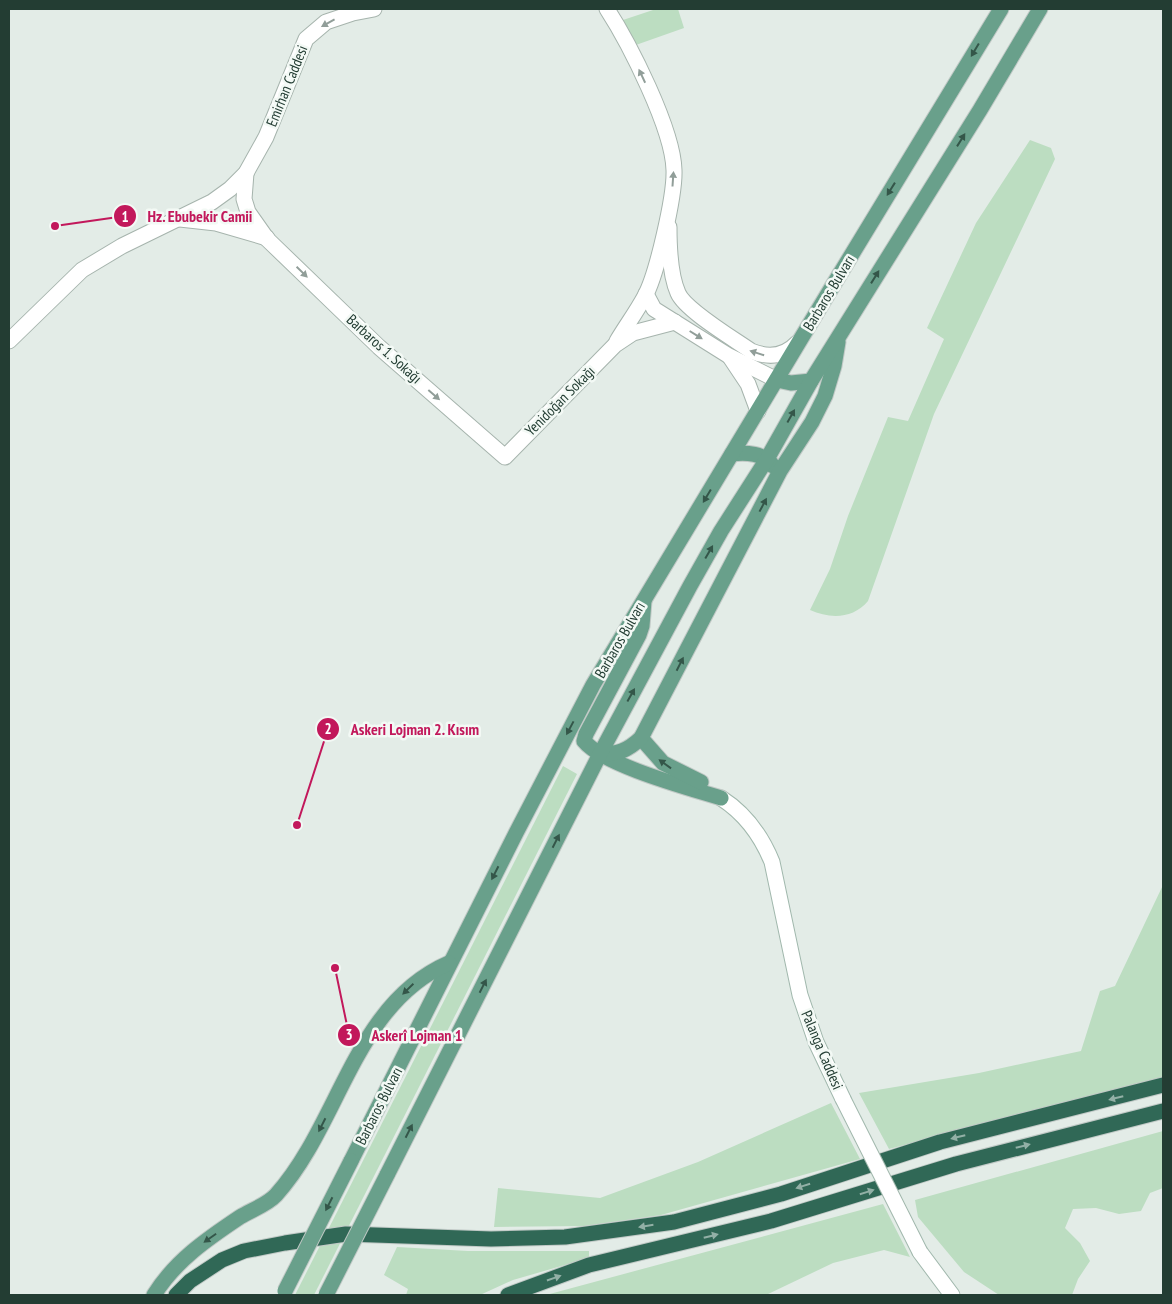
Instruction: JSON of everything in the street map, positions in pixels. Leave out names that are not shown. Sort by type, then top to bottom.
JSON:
[{"type":"highway","points":[[176,1295],[190,1281],[222,1260],[244,1251],[346,1234],[490,1239],[565,1237],[674,1222],[780,1194],[940,1142],[1163,1086]]},
{"type":"highway","points":[[508,1295],[589,1265],[771,1221],[956,1164],[1163,1111]]},
{"type":"main road","name":"Barbaros Bulvarı","points":[[284,1293],[560,746],[644,600],[1002,9]]},
{"type":"main road","name":"Barbaros Bulvarı","points":[[326,1295],[600,754],[690,586],[721,531],[767,459],[811,381],[980,110],[1040,9]]},
{"type":"main road","points":[[600,754],[618,754],[630,749],[641,738],[774,484],[825,396],[834,366],[839,336]]},
{"type":"main road","points":[[777,380],[791,383],[811,381]]},
{"type":"main road","points":[[732,454],[752,454],[767,459],[775,470],[774,484]]},
{"type":"main road","points":[[644,600],[644,614],[639,636],[584,741],[590,748],[600,754],[631,769],[721,798]]},
{"type":"main road","points":[[641,738],[663,763],[706,785],[721,798]]},
{"type":"main road","points":[[154,1295],[178,1264],[192,1251],[241,1217],[273,1198],[279,1192],[307,1154],[358,1056],[375,1028],[410,986],[430,972],[449,963]]},
{"type":"street","name":"Emirhan Caddesi","points":[[246,173],[266,137],[306,39],[326,22],[353,13],[374,9]]},
{"type":"street","points":[[607,9],[653,98],[670,149],[674,168],[669,210],[669,238],[673,274],[678,294],[688,306],[751,351],[762,356],[783,354],[800,341]]},
{"type":"street","points":[[9,341],[82,270],[122,246],[212,202],[246,173]]},
{"type":"street","name":"Barbaros 1. Sokağı","points":[[246,173],[244,199],[248,212],[267,238],[379,347],[505,456]]},
{"type":"street","points":[[615,345],[646,294],[669,210]]},
{"type":"street","points":[[176,219],[216,222],[267,238]]},
{"type":"street","points":[[646,294],[654,309],[730,356],[777,380]]},
{"type":"street","points":[[615,345],[633,333],[675,322]]},
{"type":"street","name":"Yenidoğan Sokağı","points":[[505,456],[615,345]]},
{"type":"street","points":[[730,356],[748,384],[758,411]]},
{"type":"street","name":"Palanga Caddesi","points":[[721,798],[746,818],[764,843],[772,862],[800,996],[820,1049],[843,1100],[920,1252],[952,1295]]},
{"type":"green space","points":[[656,9],[678,9],[684,28],[633,46],[623,20]]},
{"type":"green space","points":[[1030,140],[1051,148],[1055,159],[934,414],[868,601],[855,611],[841,616],[825,615],[810,610],[830,569],[848,516],[888,417],[908,421],[944,339],[927,328],[976,223]]},
{"type":"green space","points":[[563,766],[577,774],[314,1295],[295,1295]]},
{"type":"green space","points":[[1163,885],[1163,1078],[889,1149],[859,1093],[979,1073],[1081,1051],[1100,991],[1115,986]]},
{"type":"green space","points":[[831,1103],[860,1159],[661,1215],[584,1226],[494,1227],[498,1188],[600,1198],[698,1162]]},
{"type":"green space","points":[[1163,1131],[1163,1188],[1150,1193],[1141,1211],[1119,1214],[1096,1208],[1073,1209],[1065,1228],[1080,1243],[1090,1261],[1078,1279],[1072,1295],[999,1295],[964,1272],[918,1217],[915,1200]]},
{"type":"green space","points":[[883,1204],[910,1257],[884,1250],[833,1263],[766,1295],[546,1295]]},
{"type":"green space","points":[[397,1247],[468,1251],[589,1251],[589,1258],[513,1280],[480,1295],[406,1295],[408,1289],[384,1275]]},
{"type":"place","name":"Hz. Ebubekir Camii","points":[[55,226]]},
{"type":"place","name":"Askeri Lojman 2. Kısım","points":[[297,825]]},
{"type":"place","name":"Askerî Lojman 1","points":[[335,968]]}]
